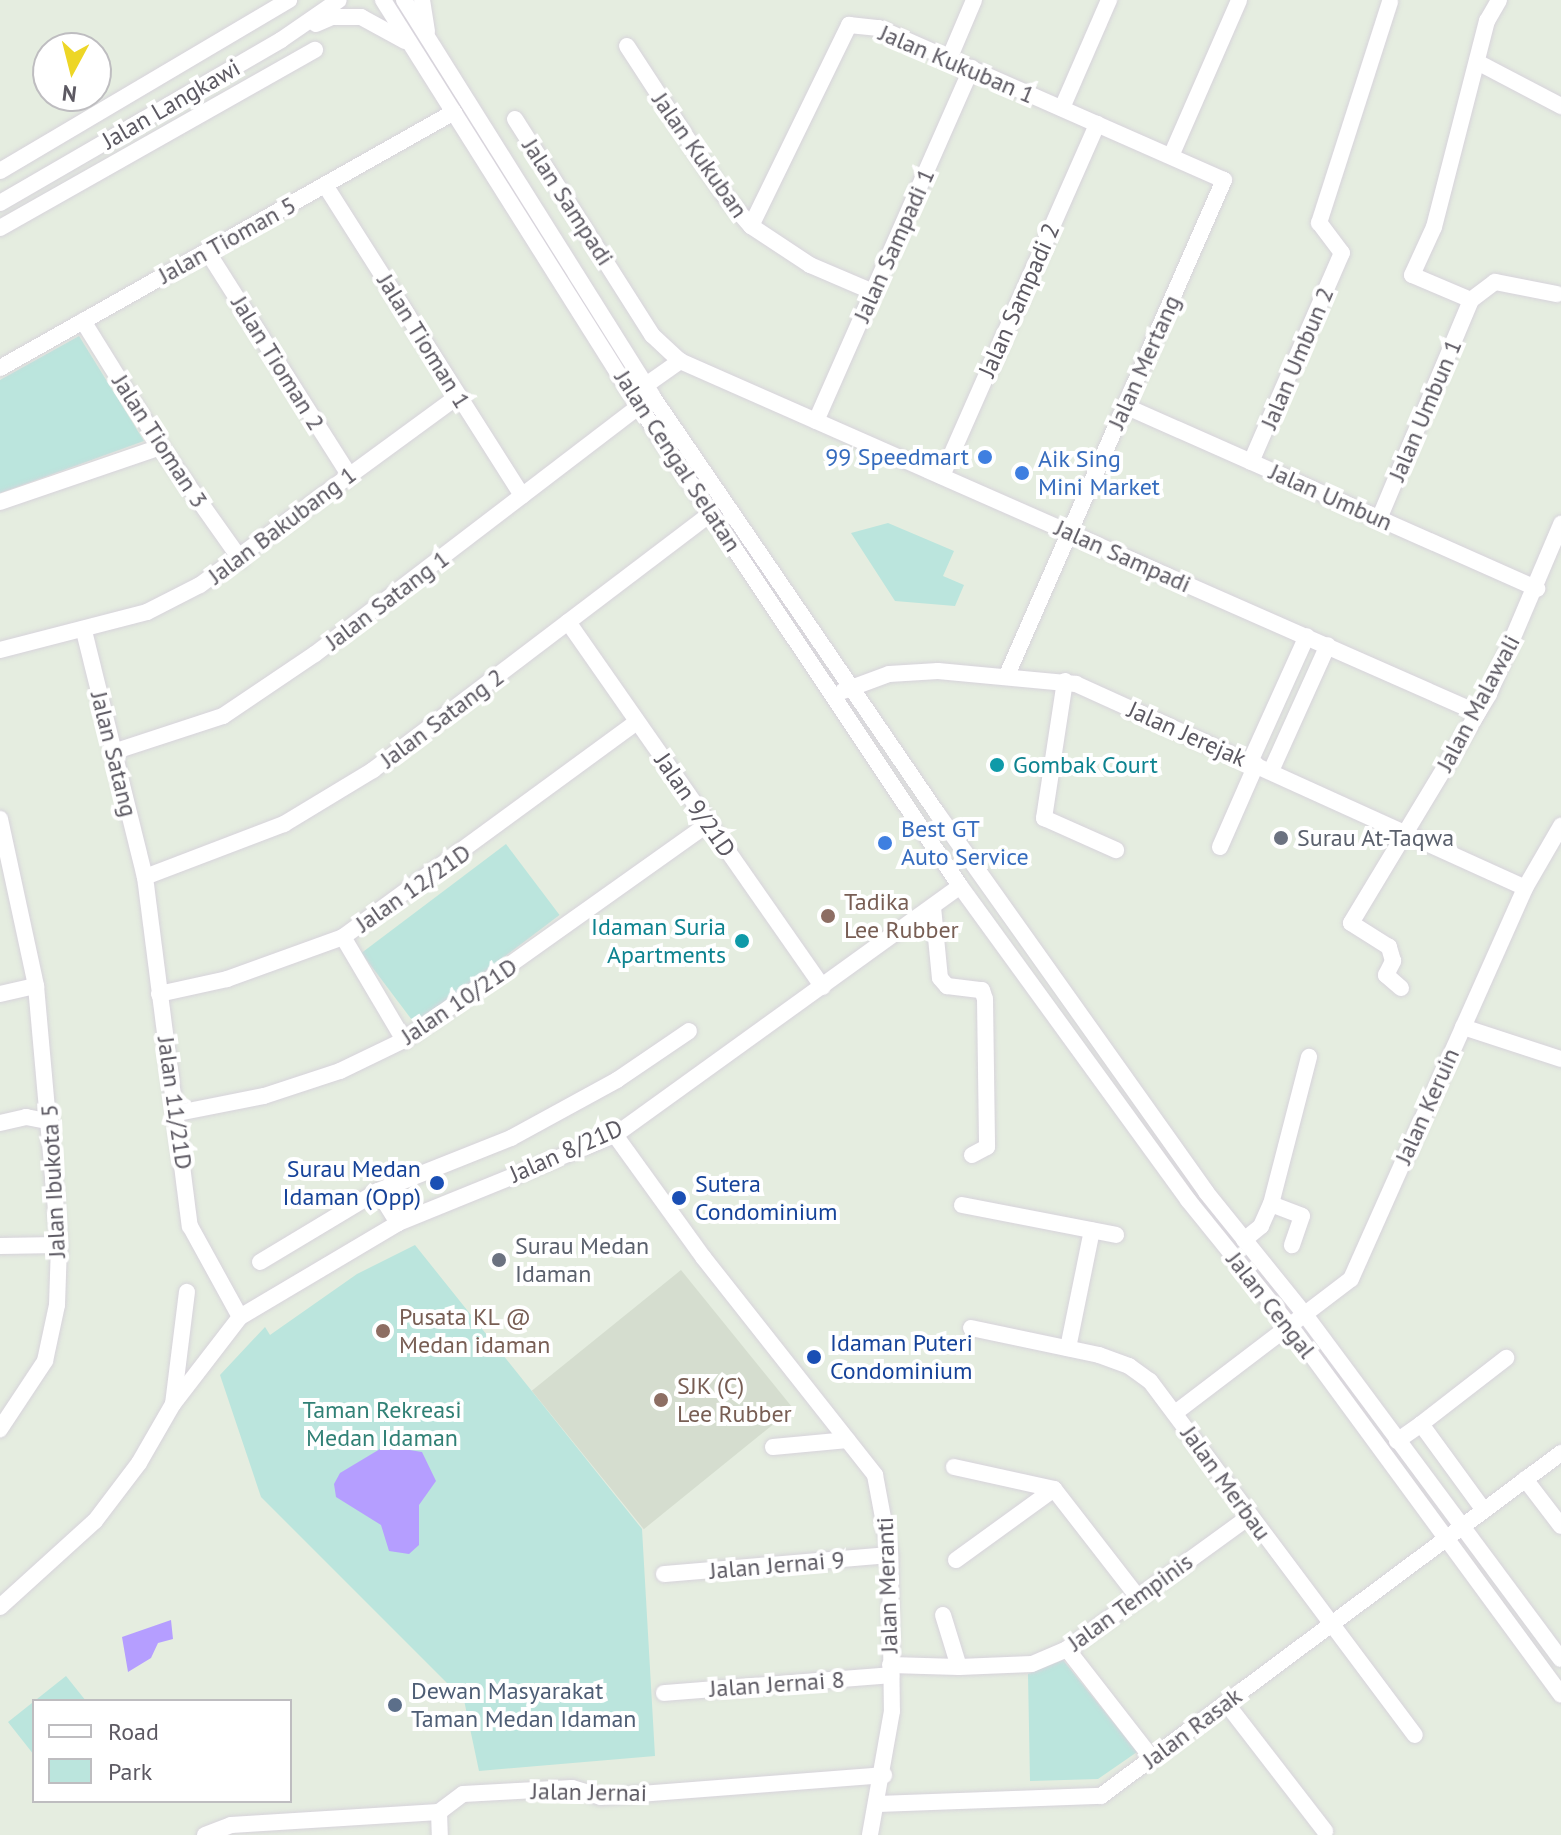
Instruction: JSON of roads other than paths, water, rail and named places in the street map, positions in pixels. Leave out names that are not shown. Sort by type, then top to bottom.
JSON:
[{"type":"street","name":"Jalan Langkawi","points":[[0,171],[289,0]]},
{"type":"street","name":"Jalan Langkawi","points":[[0,203],[281,40],[339,0]]},
{"type":"street","name":"Jalan Cengal Selatan","points":[[383,0],[454,112],[646,396],[999,902]]},
{"type":"street","name":"Jalan Cengal Selatan","points":[[404,0],[646,396],[712,513],[833,698],[982,916]]},
{"type":"street","points":[[422,0],[428,37]]},
{"type":"street","points":[[949,59],[974,0]]},
{"type":"street","points":[[1062,108],[1109,0]]},
{"type":"street","points":[[1171,156],[1239,0]]},
{"type":"street","points":[[1499,0],[1487,21],[1479,63],[1434,227],[1412,275],[1471,300],[1495,282],[1557,294]]},
{"type":"street","name":"Jalan Umbun 2","points":[[1251,462],[1342,253],[1319,223],[1393,1]]},
{"type":"street","points":[[281,40],[332,17],[361,17],[413,47]]},
{"type":"street","name":"Jalan Kukuban 1","points":[[751,226],[849,25],[879,28],[1224,180]]},
{"type":"street","name":"Jalan Kukuban","points":[[627,46],[724,195],[751,226],[810,265],[873,292]]},
{"type":"street","points":[[0,228],[315,50]]},
{"type":"street","points":[[1479,63],[1561,106]]},
{"type":"street","name":"Jalan Sampadi 1","points":[[816,421],[972,68]]},
{"type":"street","name":"Jalan Tioman 5","points":[[0,368],[454,112]]},
{"type":"street","name":"Jalan Sampadi","points":[[515,119],[652,335],[680,361],[1478,713]]},
{"type":"street","name":"Jalan Sampadi 2","points":[[942,476],[1097,124]]},
{"type":"street","name":"Jalan Mertang","points":[[1007,675],[1224,180]]},
{"type":"street","name":"Jalan Tioman 1","points":[[325,185],[522,496]]},
{"type":"street","name":"Jalan Tioman 2","points":[[207,251],[349,475]]},
{"type":"street","name":"Jalan Umbun 1","points":[[1379,519],[1471,300]]},
{"type":"street","name":"Jalan Tioman 3","points":[[83,321],[161,447],[241,560]]},
{"type":"street","points":[[646,396],[680,361]]},
{"type":"street","name":"Jalan Bakubang 1","points":[[0,650],[84,631],[147,612],[241,560],[349,475],[458,396]]},
{"type":"street","name":"Jalan Satang 1","points":[[113,752],[223,716],[315,654],[522,496],[646,396]]},
{"type":"street","name":"Jalan Umbun","points":[[1125,406],[1537,589]]},
{"type":"street","points":[[0,502],[161,447]]},
{"type":"street","name":"Jalan Satang 2","points":[[145,877],[284,824],[373,770],[712,513]]},
{"type":"street","name":"Jalan Malawali","points":[[1401,988],[1386,975],[1393,961],[1389,947],[1351,923],[1478,713],[1537,589],[1561,524]]},
{"type":"street","name":"Jalan 9/21D","points":[[568,622],[823,987]]},
{"type":"street","name":"Jalan Satang","points":[[84,631],[145,877]]},
{"type":"street","points":[[1259,766],[1307,636]]},
{"type":"street","points":[[1220,847],[1259,766],[1328,645]]},
{"type":"street","name":"Jalan Jerejak","points":[[833,698],[850,687],[889,674],[1007,675],[1065,681],[1527,884]]},
{"type":"street","points":[[1065,681],[1044,818],[1116,850]]},
{"type":"street","name":"Jalan 12/21D","points":[[159,994],[241,974],[343,937],[637,722]]},
{"type":"street","name":"Jalan Ibukota 5","points":[[0,819],[6,866],[24,920],[36,986],[51,1122],[59,1245],[57,1305],[45,1361],[0,1429]]},
{"type":"street","name":"Jalan 10/21D","points":[[178,1113],[264,1096],[328,1075],[404,1040],[708,824]]},
{"type":"street","name":"Jalan Keruin","points":[[1175,1413],[1351,1279],[1527,884],[1556,844],[1561,826]]},
{"type":"street","name":"Jalan 11/21D","points":[[145,877],[178,1113],[190,1226],[240,1317]]},
{"type":"street","name":"Jalan 8/21D","points":[[0,1607],[95,1521],[173,1404],[240,1317],[395,1224],[615,1135],[960,886]]},
{"type":"street","name":"Jalan Cengal","points":[[999,902],[1244,1240],[1306,1316],[1459,1526],[1561,1659]]},
{"type":"street","points":[[933,907],[940,978],[947,986],[982,990],[985,999],[987,1147],[972,1155]]},
{"type":"street","name":"Jalan Cengal","points":[[982,916],[1188,1200],[1291,1327],[1561,1694]]},
{"type":"street","points":[[343,937],[404,1040]]},
{"type":"street","points":[[0,994],[36,986]]},
{"type":"street","points":[[1463,1027],[1561,1059]]},
{"type":"street","points":[[260,1262],[375,1193],[511,1138],[617,1080],[689,1031]]},
{"type":"street","points":[[1244,1240],[1261,1226],[1271,1204],[1309,1057]]},
{"type":"street","points":[[0,1123],[26,1117],[51,1122]]},
{"type":"street","name":"Jalan Meranti","points":[[615,1135],[703,1257],[875,1475],[882,1494],[890,1555],[891,1732],[879,1804],[870,1835]]},
{"type":"street","points":[[375,1193],[395,1224]]},
{"type":"street","points":[[1271,1204],[1302,1216],[1292,1245]]},
{"type":"street","points":[[962,1205],[1116,1235]]},
{"type":"street","points":[[1068,1348],[1092,1230]]},
{"type":"street","points":[[0,1246],[59,1245]]},
{"type":"street","points":[[173,1404],[187,1292]]},
{"type":"street","name":"Jalan Merbau","points":[[971,1328],[1068,1348],[1129,1366],[1150,1381],[1415,1735]]},
{"type":"street","points":[[1397,1441],[1506,1358]]},
{"type":"street","points":[[1421,1424],[1483,1509]]},
{"type":"street","points":[[773,1447],[848,1440]]},
{"type":"street","name":"Jalan Rasak","points":[[879,1804],[1101,1796],[1330,1622],[1561,1453]]},
{"type":"street","points":[[954,1467],[1054,1489],[1137,1596]]},
{"type":"street","points":[[1525,1479],[1561,1526]]},
{"type":"street","points":[[956,1560],[1054,1489]]},
{"type":"street","name":"Jalan Tempinis","points":[[890,1670],[1032,1664],[1067,1649],[1250,1516]]},
{"type":"street","name":"Jalan Jernai 9","points":[[664,1574],[890,1555]]},
{"type":"street","points":[[943,1615],[959,1667]]},
{"type":"street","points":[[1067,1649],[1152,1758]]},
{"type":"street","name":"Jalan Jernai 8","points":[[664,1693],[890,1670]]},
{"type":"street","points":[[1226,1703],[1325,1831]]},
{"type":"street","name":"Jalan Jernai","points":[[205,1835],[231,1825],[439,1812],[463,1794],[572,1788],[601,1797],[884,1775]]},
{"type":"street","points":[[439,1812],[440,1835]]},
{"type":"place","name":"99 Speedmart","points":[[985,457]]},
{"type":"place","name":"Aik Sing Mini Market","points":[[1022,473]]},
{"type":"place","name":"Gombak Court","points":[[997,765]]},
{"type":"place","name":"Surau At-Taqwa","points":[[1281,838]]},
{"type":"place","name":"Best GT Auto Service","points":[[885,843]]},
{"type":"place","name":"Tadika Lee Rubber","points":[[828,916]]},
{"type":"place","name":"Idaman Suria Apartments","points":[[742,941]]},
{"type":"place","name":"Surau Medan Idaman (Opp)","points":[[437,1183]]},
{"type":"place","name":"Sutera Condominium","points":[[679,1198]]},
{"type":"place","name":"Surau Medan Idaman","points":[[499,1260]]},
{"type":"place","name":"Pusata KL @ Medan idaman","points":[[383,1331]]},
{"type":"place","name":"Idaman Puteri Condominium","points":[[814,1357]]},
{"type":"place","name":"SJK (C) Lee Rubber","points":[[661,1400]]},
{"type":"place","name":"Dewan Masyarakat Taman Medan Idaman","points":[[395,1705]]},
{"type":"park label","name":"Taman Rekreasi Medan Idaman","points":[[382,1424]]}]
